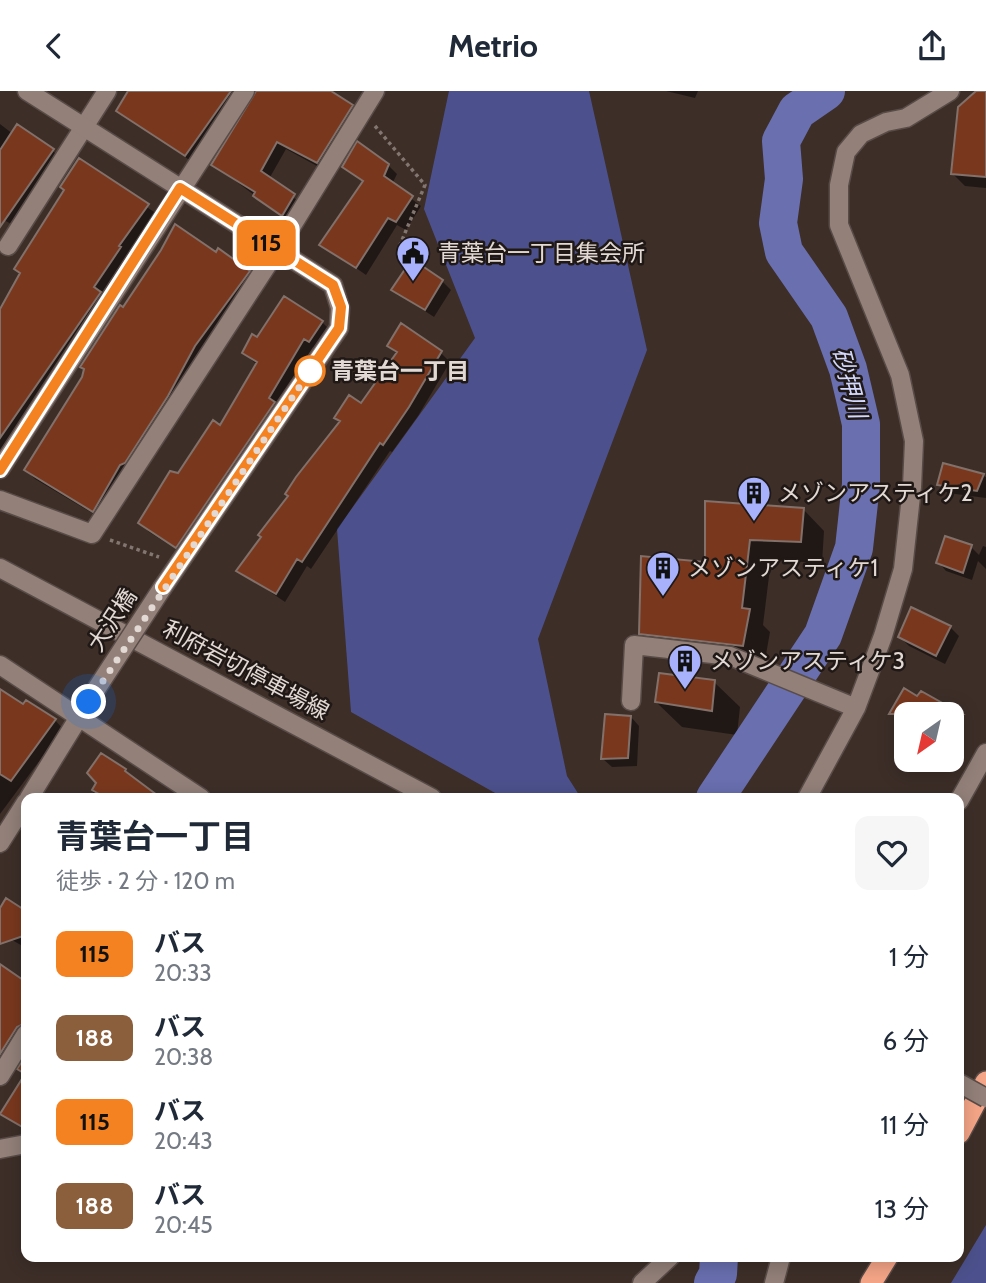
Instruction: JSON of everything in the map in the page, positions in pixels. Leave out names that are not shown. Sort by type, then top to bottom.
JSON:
[{"type":"highway","points":[[964,1124],[986,1082]]},
{"type":"highway","points":[[871,1283],[884,1262]]},
{"type":"street","points":[[27,91],[277,250]]},
{"type":"street","points":[[3,249],[86,129],[107,91]]},
{"type":"street","points":[[0,470],[245,91]]},
{"type":"street","points":[[0,500],[92,534],[277,250],[375,91]]},
{"type":"street","points":[[810,793],[856,708],[883,636],[903,569],[912,488],[914,441],[900,375],[839,225],[839,185],[846,152],[861,134],[886,122],[906,118],[950,91]]},
{"type":"street","name":"大沢橋","points":[[32,793],[163,587],[339,328],[341,307],[333,285],[277,250]]},
{"type":"street","name":"利府岩切停車場線","points":[[0,568],[423,793]]},
{"type":"street","points":[[631,701],[634,645],[706,651],[730,656],[856,708]]},
{"type":"street","points":[[0,664],[82,716],[179,792]]},
{"type":"street","points":[[964,793],[986,753]]},
{"type":"street","name":"大沢橋","points":[[0,843],[21,811]]},
{"type":"street","points":[[0,1076],[21,1042]]},
{"type":"street","points":[[964,1086],[986,1098]]},
{"type":"street","points":[[0,1149],[21,1144]]},
{"type":"street","points":[[642,1283],[665,1262]]},
{"type":"street","points":[[774,1283],[779,1262]]},
{"type":"path","points":[[363,111],[425,185],[400,245]]},
{"type":"path","points":[[92,534],[167,559]]},
{"type":"shaded area","points":[[449,91],[589,91],[647,350],[538,639],[567,776],[578,793],[495,793],[351,712],[337,529],[475,338],[424,209]]},
{"type":"shaded area","points":[[986,1225],[986,1283],[951,1283]]},
{"type":"building","points":[[128,91],[231,91],[185,156],[116,111]]},
{"type":"building","points":[[256,91],[331,91],[353,105],[317,163],[277,142],[261,171],[295,194],[282,216],[253,196],[255,192],[211,165]]},
{"type":"building","points":[[976,91],[986,91],[986,177],[951,174],[958,107]]},
{"type":"building","points":[[17,124],[54,149],[0,227],[0,150]]},
{"type":"building","points":[[357,141],[389,164],[384,176],[413,196],[396,222],[388,218],[356,268],[319,245],[363,181],[342,167]]},
{"type":"building","points":[[79,158],[149,204],[94,287],[101,292],[0,438],[0,309],[20,273],[14,269],[64,190],[60,187]]},
{"type":"building","points":[[175,224],[216,252],[218,248],[250,271],[195,346],[168,396],[125,463],[120,465],[93,512],[24,470],[82,377],[84,369],[80,367],[120,305],[123,307],[161,250]]},
{"type":"building","points":[[412,259],[443,280],[425,310],[391,290]]},
{"type":"building","points":[[284,296],[323,321],[309,342],[304,339],[269,398],[275,402],[176,548],[138,523],[170,471],[178,473],[213,420],[220,425],[257,362],[242,353],[252,334],[257,337]]},
{"type":"building","points":[[401,323],[442,351],[409,407],[383,445],[380,443],[302,562],[297,559],[276,594],[236,571],[261,537],[258,535],[288,496],[285,494],[296,477],[340,421],[334,418],[349,395],[361,403],[397,352],[387,346]]},
{"type":"building","points":[[943,463],[984,474],[977,491],[937,485]]},
{"type":"building","points":[[705,501],[804,508],[801,542],[750,540],[742,608],[750,609],[743,646],[639,634],[641,556],[705,562]]},
{"type":"building","points":[[945,536],[972,545],[963,573],[936,563]]},
{"type":"building","points":[[911,607],[951,626],[936,656],[898,637]]},
{"type":"building","name":"メゾンアスティケ3","points":[[659,673],[715,680],[712,711],[655,702]]},
{"type":"building","points":[[904,688],[917,696],[921,691],[941,702],[896,702]]},
{"type":"building","points":[[0,689],[23,704],[26,700],[56,719],[11,781],[0,774]]},
{"type":"building","points":[[605,714],[631,716],[628,758],[601,759]]},
{"type":"building","points":[[101,753],[126,769],[125,771],[154,793],[97,793],[92,790],[96,783],[87,773]]},
{"type":"building","points":[[6,898],[21,908],[21,937],[0,944],[0,908]]},
{"type":"building","points":[[0,964],[21,979],[21,1025],[17,1027],[0,1054]]},
{"type":"building","points":[[21,1080],[21,1126],[0,1114]]},
{"type":"waterway","name":"砂押川","points":[[718,793],[823,635],[854,548],[861,484],[861,424],[848,369],[829,317],[784,252],[778,223],[784,179],[781,141],[797,111],[826,91]]},
{"type":"waterway","name":"砂押川","points":[[713,1283],[718,1274],[719,1262]]},
{"type":"bus line","name":"115","points":[[0,470],[180,188],[333,285],[341,307],[339,328],[163,587]]},
{"type":"place","name":"青葉台一丁目集会所","points":[[413,283]]},
{"type":"place","name":"青葉台一丁目","points":[[310,371]]},
{"type":"place","name":"メゾンアスティケ2","points":[[754,523]]},
{"type":"place","name":"メゾンアスティケ1","points":[[663,598]]},
{"type":"place","name":"メゾンアスティケ3","points":[[685,691]]},
{"type":"route","points":[[89,702],[163,587],[310,371]]}]
